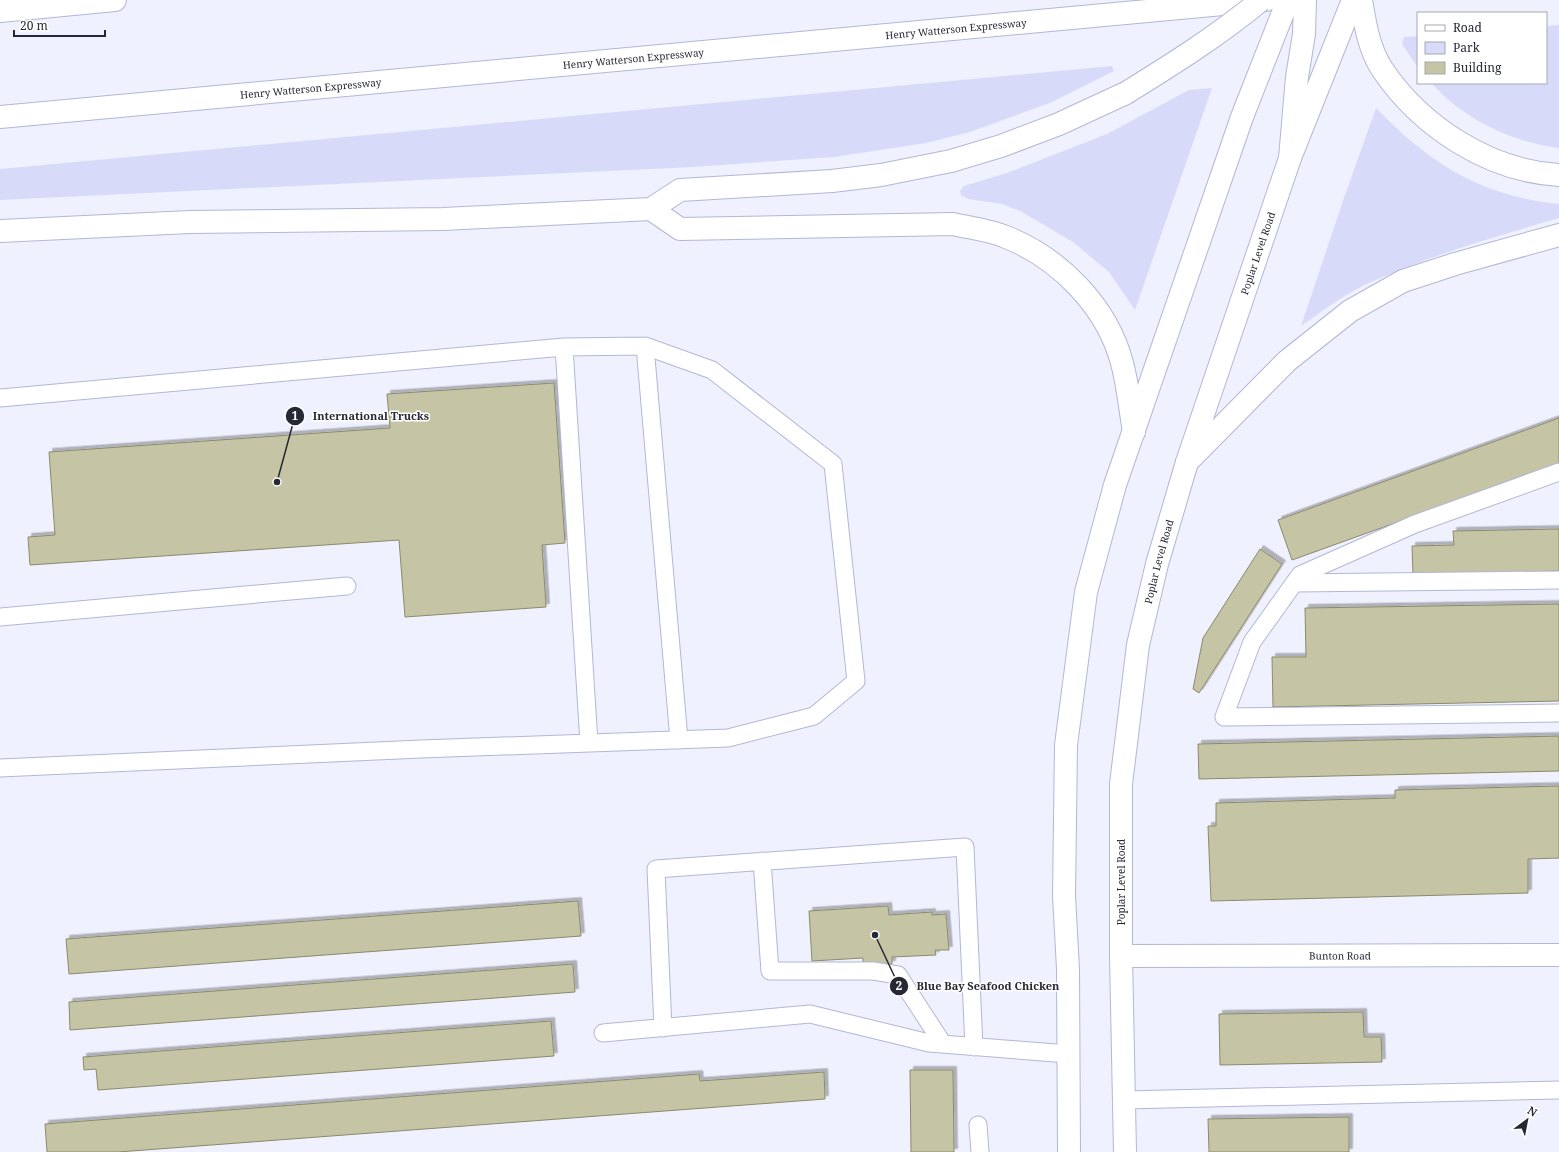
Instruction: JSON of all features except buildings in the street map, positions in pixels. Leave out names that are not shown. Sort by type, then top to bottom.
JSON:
[{"type":"main road","points":[[0,11],[115,0]]},
{"type":"main road","points":[[0,231],[190,222],[443,219],[651,209],[680,190],[832,181],[881,175],[950,161],[1001,146],[1059,124],[1126,93],[1201,46],[1262,0]]},
{"type":"main road","name":"Henry Watterson Expressway","points":[[0,117],[1266,0]]},
{"type":"main road","points":[[1069,1152],[1068,969],[1064,896],[1066,745],[1086,592],[1115,485],[1255,80],[1288,0]]},
{"type":"main road","points":[[1290,158],[1297,77],[1304,34],[1306,0]]},
{"type":"main road","name":"Poplar Level Road","points":[[1125,1152],[1121,956],[1121,784],[1138,645],[1157,564],[1187,462],[1290,158],[1353,0]]},
{"type":"main road","points":[[1361,0],[1366,32],[1382,69],[1399,92],[1442,131],[1493,160],[1545,174],[1559,175]]},
{"type":"main road","points":[[651,209],[680,229],[952,224],[1005,236],[1029,248],[1053,263],[1073,280],[1090,300],[1108,328],[1122,362],[1134,432]]},
{"type":"main road","points":[[1187,462],[1287,361],[1350,311],[1403,281],[1455,264],[1559,235]]},
{"type":"main road","name":"Bunton Road","points":[[1121,956],[1559,955]]},
{"type":"lane","points":[[645,346],[679,740]]},
{"type":"lane","points":[[0,398],[564,347],[645,346],[712,370],[833,464],[856,681],[814,716],[728,738],[413,749],[0,768]]},
{"type":"lane","points":[[564,347],[589,743]]},
{"type":"lane","points":[[1559,472],[1415,524],[1300,575],[1252,642],[1224,717],[1559,713]]},
{"type":"lane","points":[[1295,583],[1559,580]]},
{"type":"lane","points":[[0,617],[347,586]]},
{"type":"lane","points":[[663,1028],[656,869],[965,847],[974,1046]]},
{"type":"lane","points":[[762,861],[770,971],[873,971],[898,975],[943,1044]]},
{"type":"lane","points":[[603,1033],[810,1014],[929,1043],[1068,1054]]},
{"type":"lane","points":[[1124,1100],[1559,1090]]},
{"type":"lane","points":[[978,1125],[980,1152]]},
{"type":"green space","points":[[1559,25],[1559,148],[1523,140],[1489,127],[1458,108],[1432,84],[1547,84],[1547,26]]},
{"type":"green space","points":[[1417,36],[1417,66],[1402,44],[1404,37]]},
{"type":"green space","points":[[1112,66],[1114,71],[1052,102],[970,132],[926,143],[834,157],[693,167],[0,200],[0,169]]},
{"type":"green space","points":[[1212,88],[1135,310],[1109,272],[1073,242],[1020,211],[1002,204],[968,199],[961,195],[960,191],[964,186],[1007,173],[1107,134],[1189,90]]},
{"type":"green space","points":[[1376,108],[1416,146],[1458,174],[1505,194],[1559,204],[1559,218],[1464,247],[1376,280],[1342,297],[1301,326],[1344,198]]},
{"type":"place","name":"International Trucks","points":[[277,482]]},
{"type":"place","name":"Blue Bay Seafood Chicken","points":[[875,935]]}]
